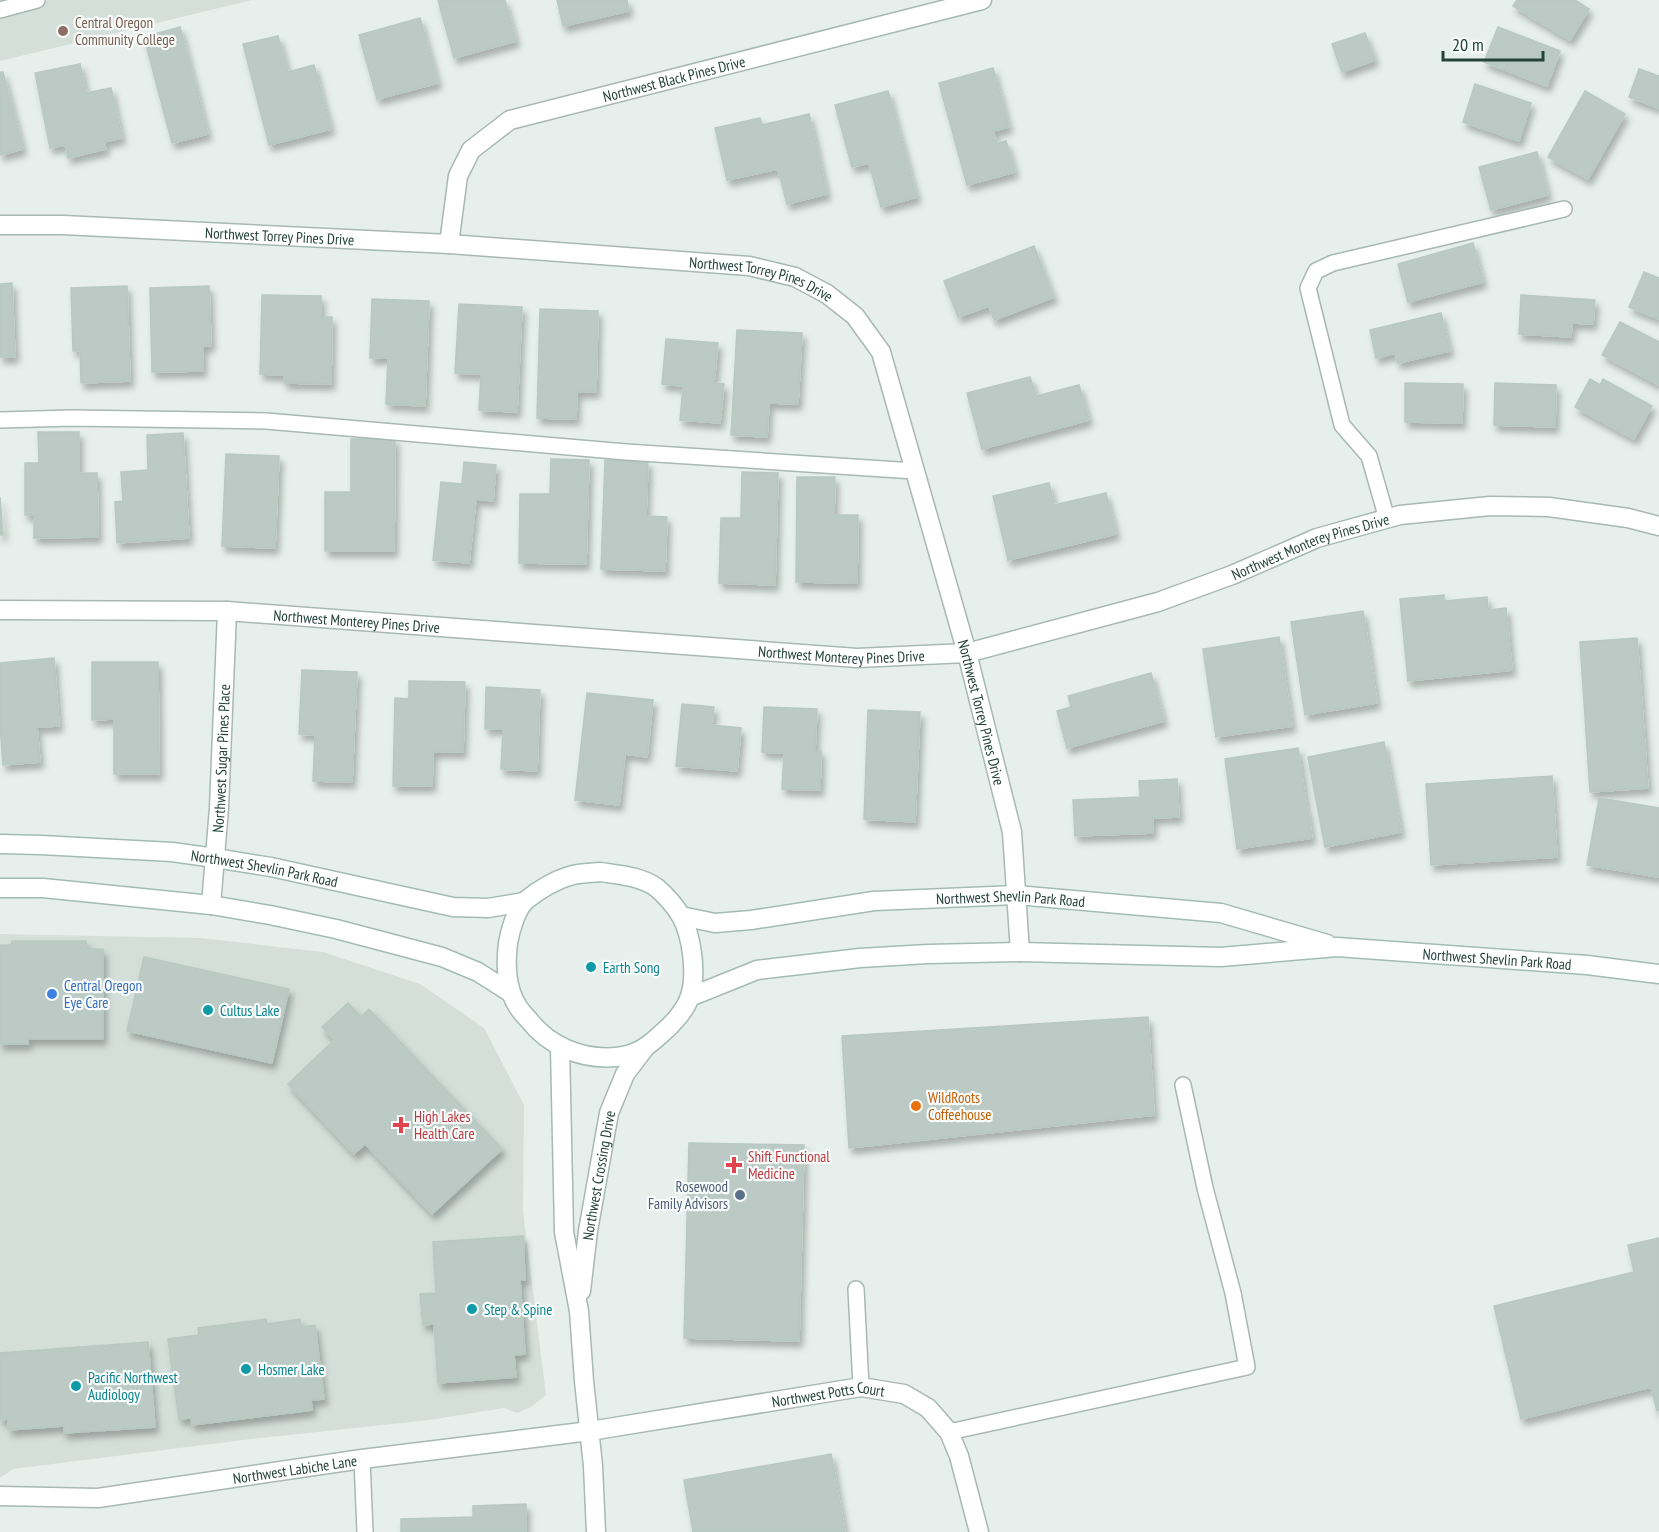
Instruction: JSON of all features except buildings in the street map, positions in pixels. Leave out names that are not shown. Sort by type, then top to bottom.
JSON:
[{"type":"street","name":"Northwest Black Pines Drive","points":[[449,244],[458,176],[471,150],[510,120],[982,0]]},
{"type":"street","name":"Northwest Torrey Pines Drive","points":[[0,225],[63,225],[449,244],[749,266],[795,277],[827,294],[855,316],[881,352],[967,653],[1012,832],[1020,952]]},
{"type":"street","name":"Northwest Monterey Pines Drive","points":[[0,610],[227,611],[856,658],[967,653],[1158,602],[1232,575],[1317,538],[1411,513],[1490,506],[1549,507],[1628,518],[1659,526]]},
{"type":"street","name":"Northwest Sugar Pines Place","points":[[211,905],[227,611]]},
{"type":"street","name":"Northwest Shevlin Park Road","points":[[0,844],[172,852],[271,867],[453,907],[488,908],[524,902]]},
{"type":"street","points":[[600,872],[630,876],[655,887],[681,916],[692,956],[693,976],[690,997],[667,1029],[644,1049],[616,1057],[588,1056],[560,1047],[538,1032],[521,1012],[511,993],[506,959],[510,930],[524,902],[547,886],[572,876],[600,872]]},
{"type":"street","points":[[0,888],[43,888],[211,905],[336,929],[442,957],[478,972],[511,993]]},
{"type":"street","name":"Northwest Shevlin Park Road","points":[[681,916],[715,923],[874,901],[1016,895],[1221,914],[1337,947]]},
{"type":"street","name":"Northwest Shevlin Park Road","points":[[690,997],[757,969],[861,958],[928,954],[1020,952],[1221,957],[1337,947],[1587,964],[1659,974]]},
{"type":"street","name":"Northwest Crossing Drive","points":[[560,1047],[564,1232],[579,1311],[596,1532]]},
{"type":"street","name":"Northwest Crossing Drive","points":[[579,1311],[588,1231],[609,1113],[625,1074],[644,1049]]},
{"type":"street","name":"Northwest Potts Court","points":[[590,1431],[861,1387],[904,1394],[928,1408],[949,1432],[959,1456],[979,1532]]},
{"type":"street","name":"Northwest Labiche Lane","points":[[0,1496],[98,1497],[362,1459],[590,1431]]},
{"type":"lane","points":[[0,10],[37,0]]},
{"type":"lane","points":[[1387,519],[1369,456],[1342,425],[1308,288],[1316,271],[1333,263],[1564,209]]},
{"type":"lane","points":[[0,420],[72,418],[266,422],[626,452],[914,471]]},
{"type":"lane","points":[[949,1432],[1247,1366],[1233,1293],[1205,1188],[1183,1085]]},
{"type":"lane","points":[[856,1288],[861,1387]]},
{"type":"lane","points":[[362,1459],[365,1532]]},
{"type":"shaded area","name":"Central Oregon Community College","points":[[0,0],[252,0],[0,61]]},
{"type":"shaded area","points":[[0,934],[200,938],[323,952],[420,984],[484,1028],[524,1105],[523,1211],[546,1395],[531,1407],[517,1413],[504,1408],[429,1420],[251,1439],[13,1469],[0,1478]]},
{"type":"place","name":"Central Oregon Community College","points":[[63,31]]},
{"type":"place","name":"Earth Song","points":[[591,967]]},
{"type":"place","name":"Central Oregon Eye Care","points":[[52,994]]},
{"type":"place","name":"Cultus Lake","points":[[208,1010]]},
{"type":"place","name":"WildRoots Coffeehouse","points":[[916,1106]]},
{"type":"place","name":"High Lakes Health Care","points":[[401,1125]]},
{"type":"place","name":"Shift Functional Medicine","points":[[734,1165]]},
{"type":"place","name":"Rosewood Family Advisors","points":[[740,1195]]},
{"type":"place","name":"Step & Spine","points":[[472,1309]]},
{"type":"place","name":"Hosmer Lake","points":[[246,1369]]},
{"type":"place","name":"Pacific Northwest Audiology","points":[[76,1386]]}]
